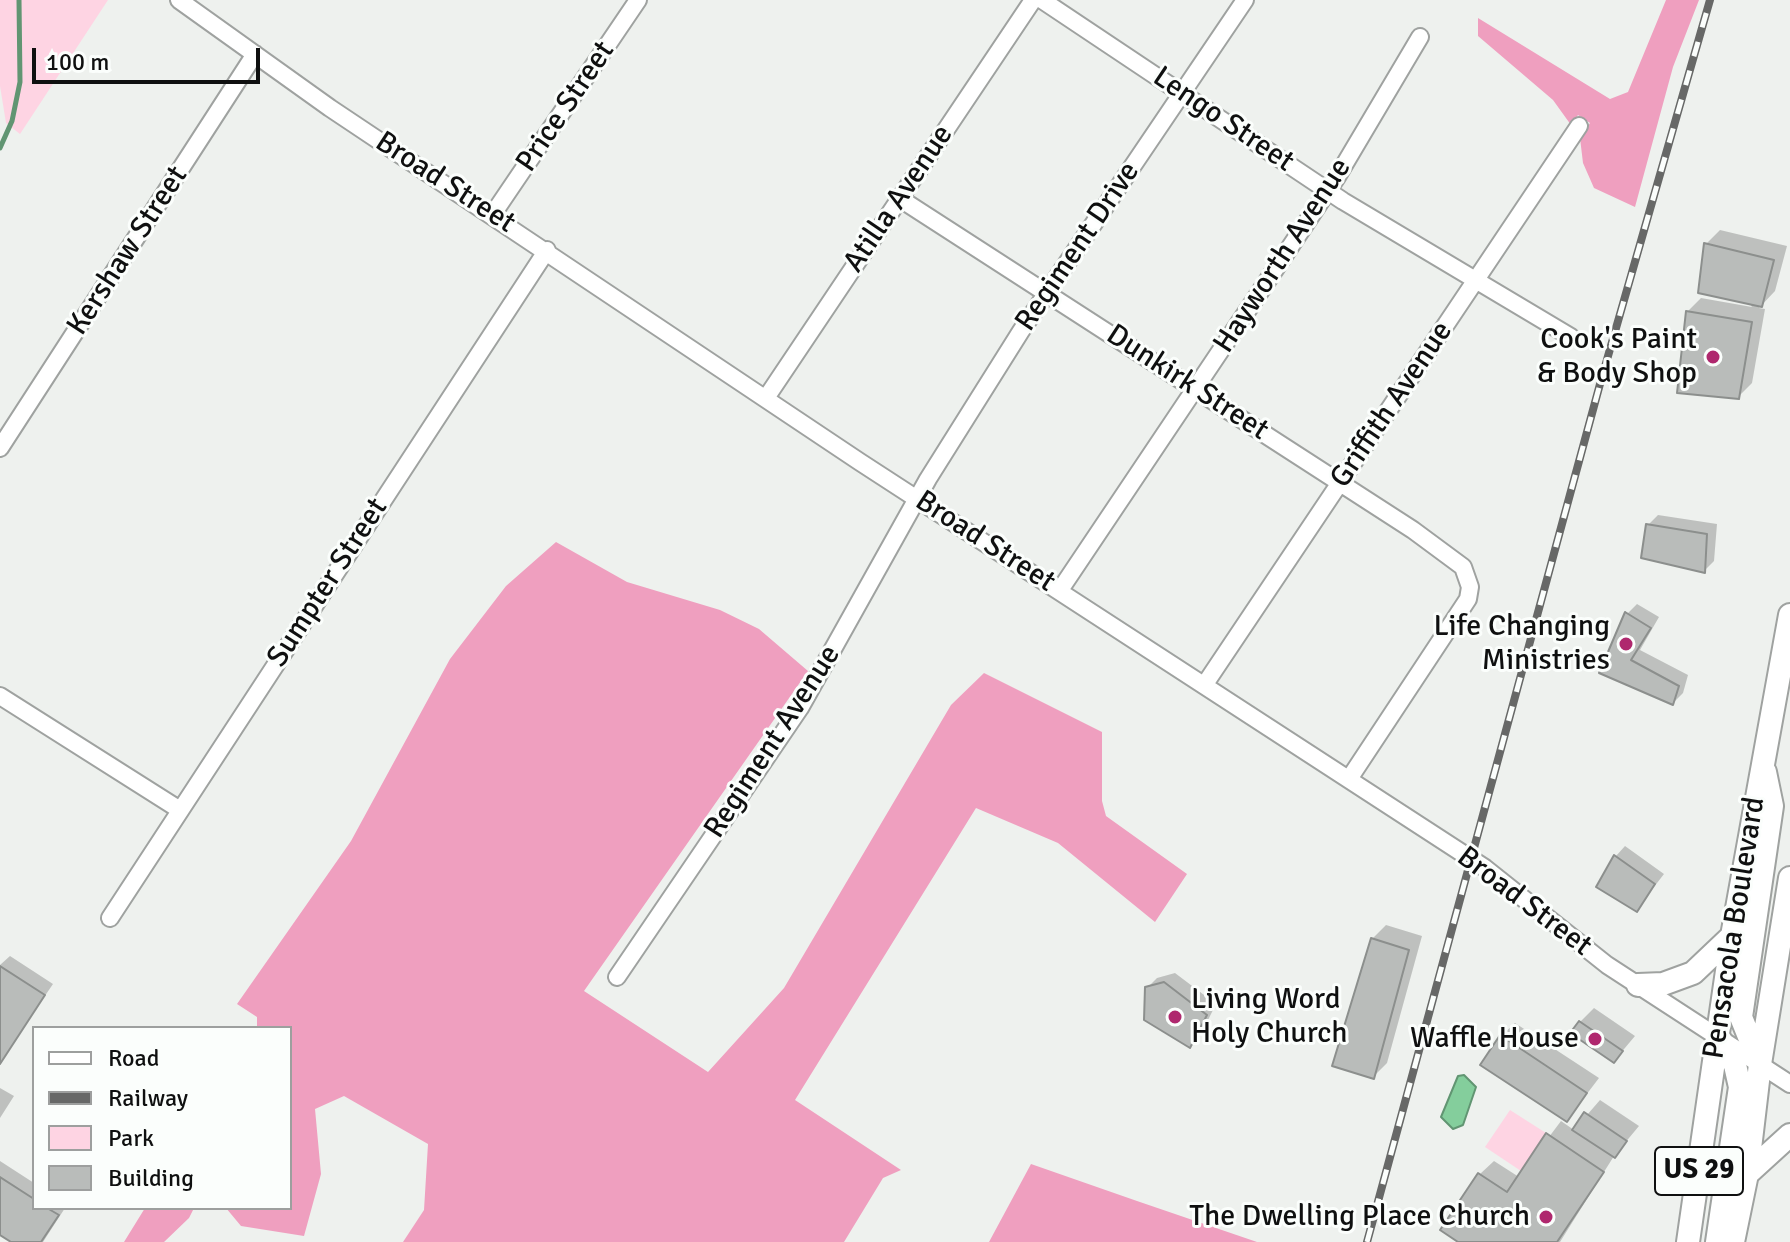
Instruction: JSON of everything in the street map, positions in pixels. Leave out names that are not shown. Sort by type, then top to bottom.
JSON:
[{"type":"highway","name":"Pensacola Boulevard","points":[[1688,1242],[1732,936],[1790,615]]},
{"type":"highway","points":[[1760,1064],[1741,1017],[1772,806],[1762,759]]},
{"type":"highway","name":"Pensacola Boulevard","points":[[1733,1242],[1747,1174],[1760,1064],[1790,878]]},
{"type":"highway","points":[[1638,985],[1663,984],[1693,973],[1732,936]]},
{"type":"highway","points":[[1717,1242],[1740,1087],[1735,1065],[1718,1036]]},
{"type":"highway","points":[[1747,1174],[1790,1135]]},
{"type":"street","name":"Broad Street","points":[[179,0],[917,499],[1485,868],[1582,946],[1790,1084]]},
{"type":"street","name":"Price Street","points":[[493,214],[638,0]]},
{"type":"street","name":"Atilla Avenue","points":[[766,398],[1033,0]]},
{"type":"street","name":"Lengo Street","points":[[1042,0],[1327,190],[1475,282],[1571,337]]},
{"type":"street","name":"Regiment Drive","points":[[917,499],[1048,293],[1245,0]]},
{"type":"street","name":"Hayworth Avenue","points":[[1060,590],[1327,190],[1420,37]]},
{"type":"street","name":"Kershaw Street","points":[[0,448],[255,54]]},
{"type":"street","name":"Griffith Avenue","points":[[1205,684],[1579,126]]},
{"type":"street","name":"Dunkirk Street","points":[[899,198],[1450,555],[1469,576],[1468,599],[1349,779]]},
{"type":"street","name":"Sumpter Street","points":[[110,918],[547,250]]},
{"type":"street","name":"Regiment Avenue","points":[[617,977],[800,708],[917,499]]},
{"type":"street","points":[[0,696],[180,810]]},
{"type":"green space","points":[[0,0],[108,0],[20,134],[6,123],[0,86]]},
{"type":"green space","points":[[1510,1110],[1546,1133],[1521,1171],[1485,1147]]},
{"type":"shaded area","points":[[1666,0],[1699,0],[1673,67],[1635,207],[1594,188],[1583,163],[1580,138],[1590,123],[1578,115],[1571,125],[1553,100],[1478,36],[1478,18],[1610,99],[1628,92]]},
{"type":"shaded area","points":[[556,542],[627,582],[720,610],[759,629],[808,671],[584,991],[708,1072],[784,988],[951,705],[984,673],[1102,732],[1102,801],[1106,816],[1187,874],[1155,922],[1058,843],[976,808],[795,1100],[901,1170],[883,1178],[844,1242],[403,1242],[424,1210],[428,1144],[344,1096],[315,1109],[321,1174],[304,1236],[241,1226],[228,1210],[292,1210],[292,1026],[257,1026],[257,1017],[237,1004],[351,841],[450,659],[506,586]]},
{"type":"shaded area","points":[[1464,1075],[1476,1087],[1463,1125],[1453,1129],[1441,1117],[1458,1076]]},
{"type":"shaded area","points":[[1031,1164],[1137,1201],[1257,1242],[989,1242]]},
{"type":"shaded area","points":[[144,1210],[193,1210],[189,1218],[164,1242],[124,1242]]},
{"type":"building","points":[[1704,243],[1774,260],[1762,307],[1698,293]]},
{"type":"building","name":"Cook's Paint & Body Shop","points":[[1686,311],[1752,322],[1739,399],[1677,393]]},
{"type":"building","points":[[1646,524],[1707,534],[1705,573],[1641,558]]},
{"type":"building","name":"Life Changing Ministries","points":[[1625,612],[1651,628],[1631,660],[1679,686],[1673,705],[1599,673]]},
{"type":"building","points":[[1614,855],[1655,884],[1637,912],[1596,887]]},
{"type":"building","points":[[1371,938],[1409,950],[1374,1079],[1332,1066]]},
{"type":"building","points":[[0,966],[45,995],[0,1064]]},
{"type":"building","name":"Living Word Holy Church","points":[[1164,982],[1207,1015],[1190,1048],[1144,1020],[1145,987]]},
{"type":"building","points":[[1579,1021],[1623,1051],[1614,1063],[1570,1033]]},
{"type":"building","points":[[1500,1035],[1587,1093],[1567,1122],[1480,1065]]},
{"type":"building","points":[[1584,1112],[1627,1141],[1615,1158],[1572,1130]]},
{"type":"building","points":[[1546,1133],[1604,1172],[1557,1242],[1458,1242],[1440,1230],[1478,1173],[1507,1192]]},
{"type":"building","points":[[0,1177],[32,1198],[32,1210],[50,1210],[59,1215],[41,1242],[11,1242],[0,1235]]},
{"type":"waterway","points":[[0,148],[12,121],[20,82],[19,0]]},
{"type":"railway","points":[[1367,1242],[1600,384],[1710,0]]},
{"type":"place","name":"Cook's Paint & Body Shop","points":[[1713,357]]},
{"type":"place","name":"Life Changing Ministries","points":[[1626,644]]},
{"type":"place","name":"Living Word Holy Church","points":[[1175,1017]]},
{"type":"place","name":"Waffle House","points":[[1595,1039]]},
{"type":"place","name":"The Dwelling Place Church","points":[[1546,1217]]}]
